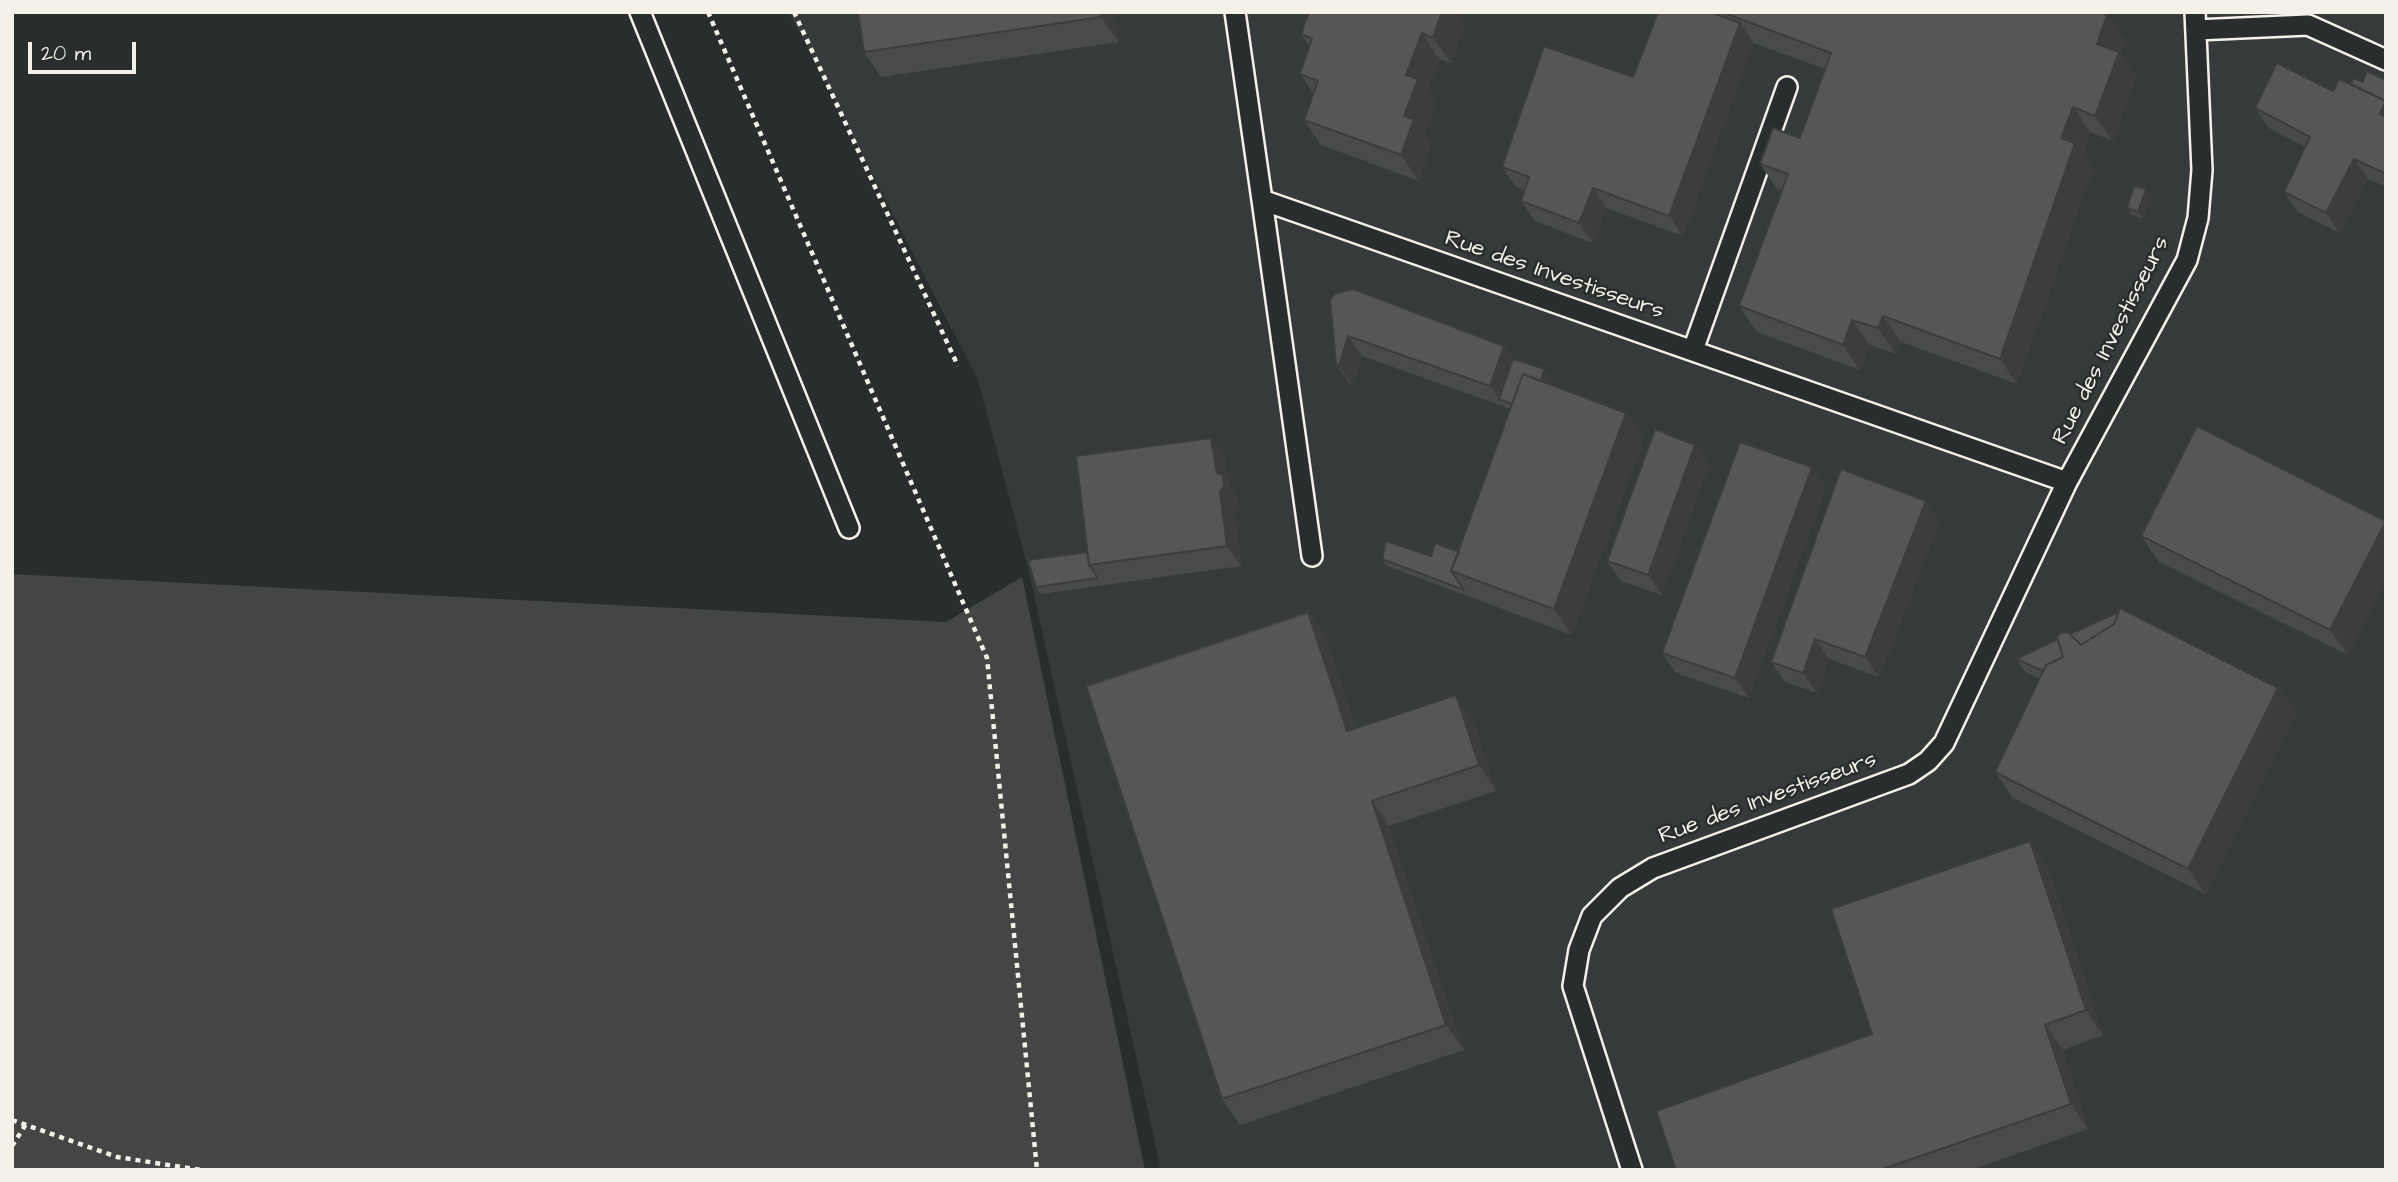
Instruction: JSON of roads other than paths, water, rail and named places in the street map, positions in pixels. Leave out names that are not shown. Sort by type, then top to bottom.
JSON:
[{"type":"lane","points":[[640,12],[849,528]]},
{"type":"lane","points":[[1235,12],[1312,556]]},
{"type":"lane","points":[[2196,21],[2308,24],[2386,60]]},
{"type":"lane","name":"Rue des Investisseurs","points":[[1632,1170],[1573,986],[1579,950],[1592,916],[1620,888],[1653,868],[1909,774],[1928,761],[1944,743],[2067,482],[2187,260],[2198,218],[2202,170],[2196,21]]},
{"type":"lane","points":[[1693,351],[1787,87]]},
{"type":"lane","name":"Rue des Investisseurs","points":[[1262,200],[2067,482]]}]
